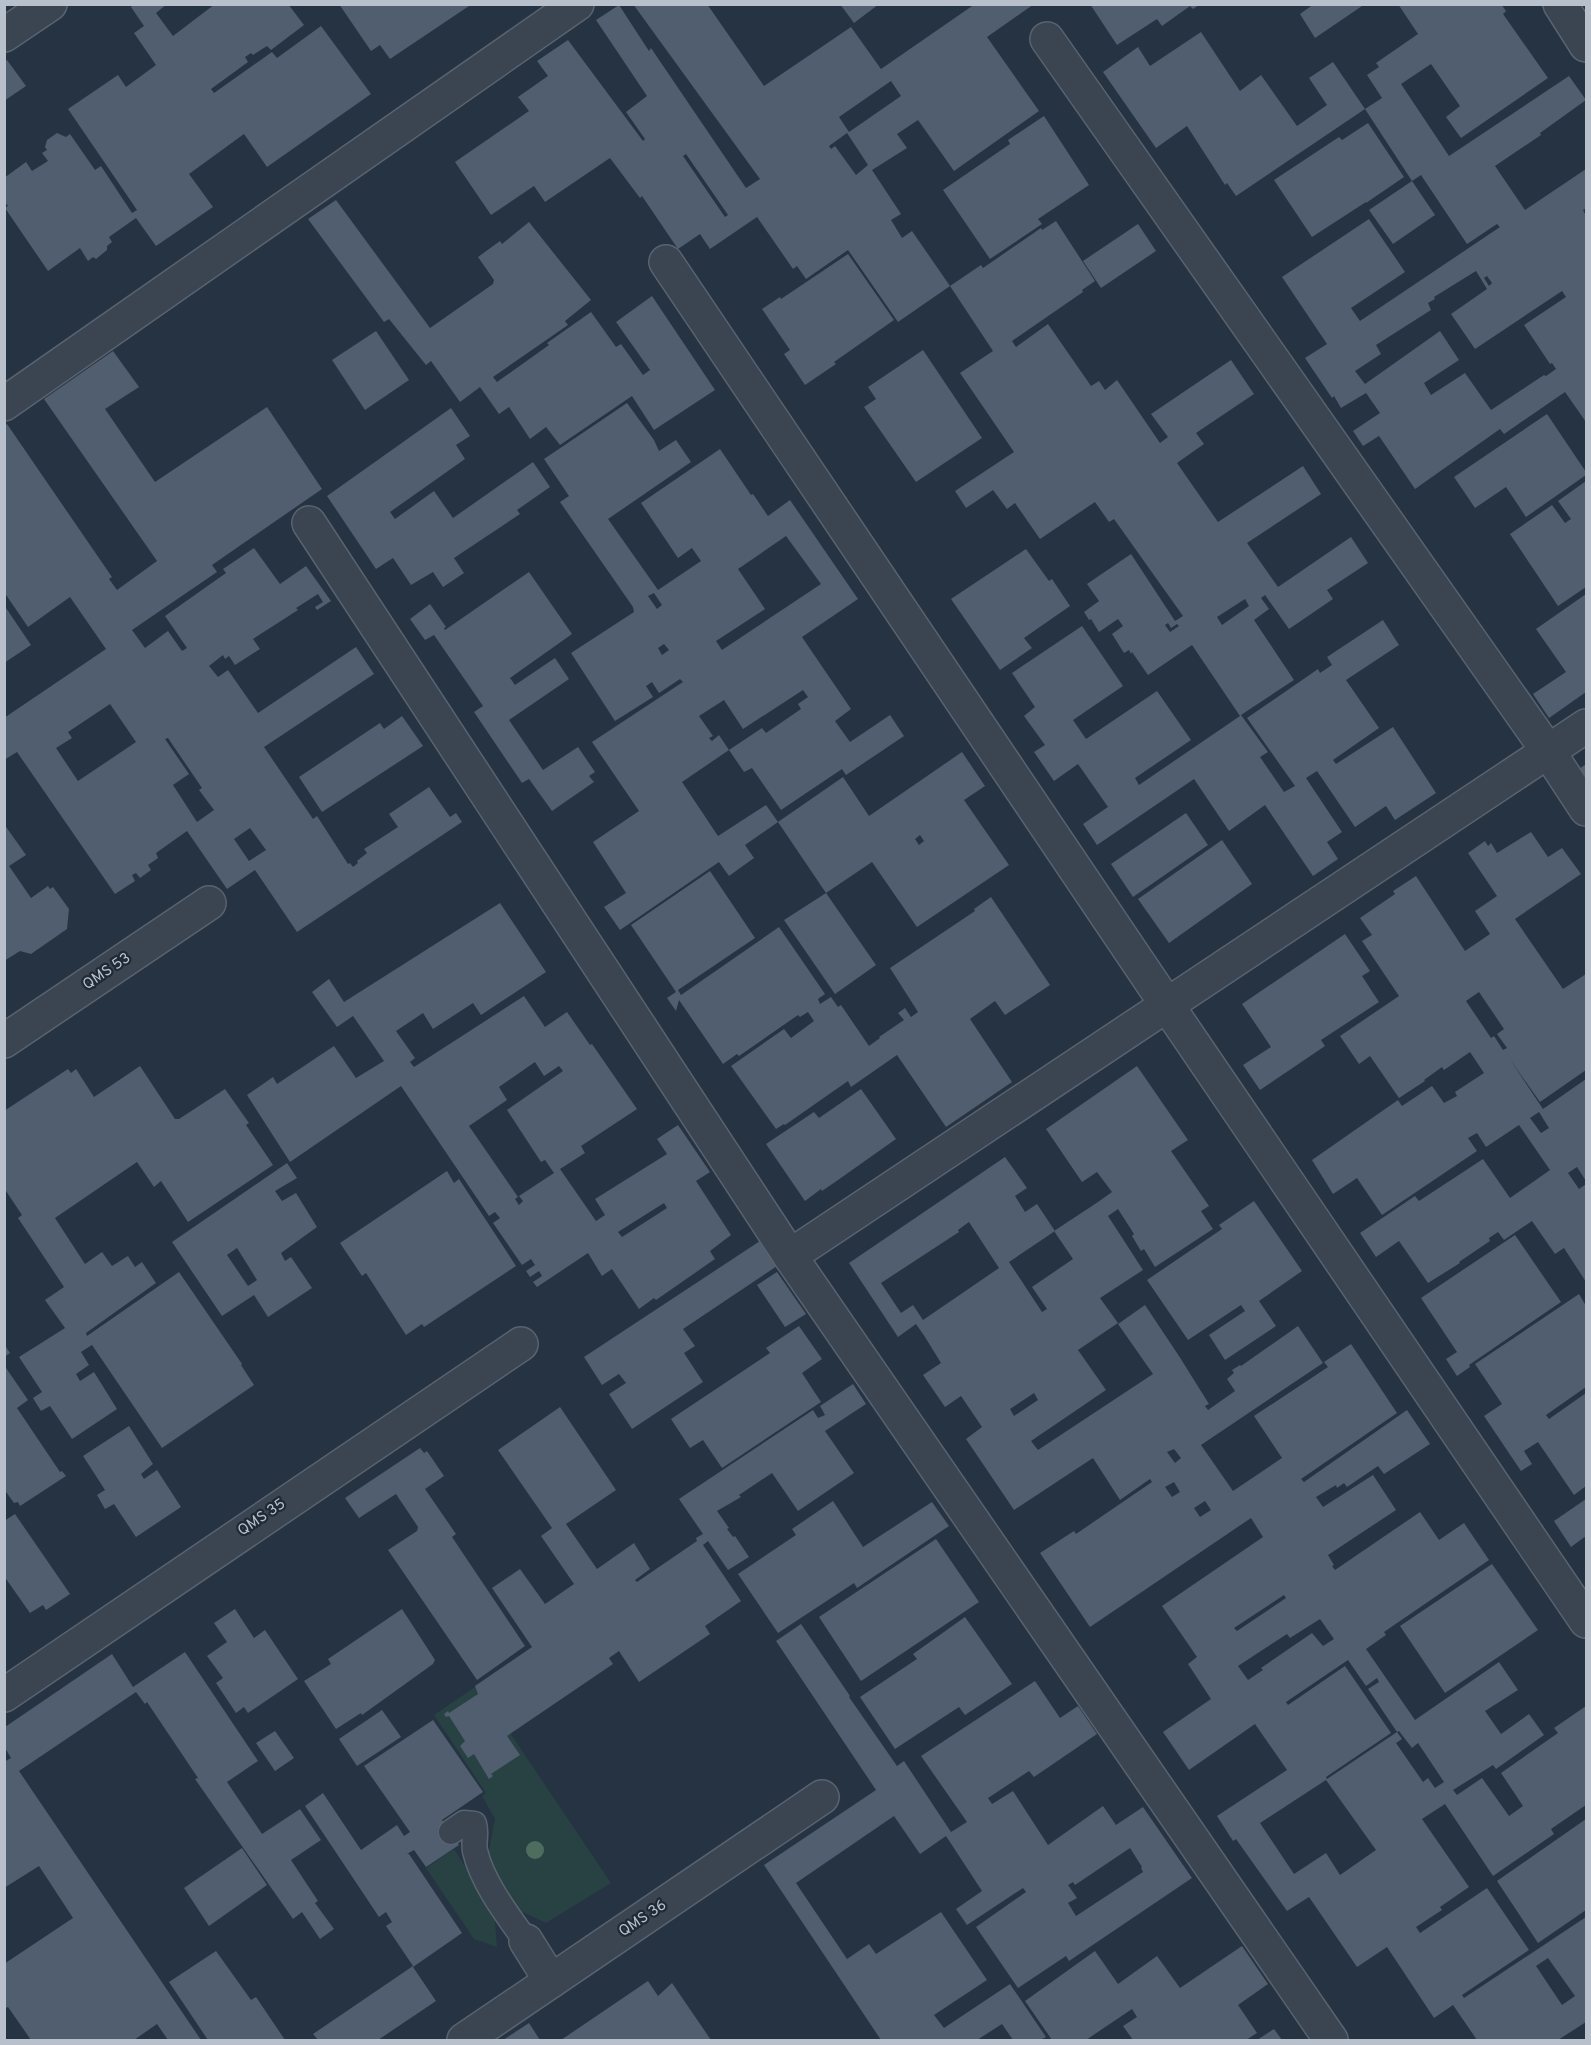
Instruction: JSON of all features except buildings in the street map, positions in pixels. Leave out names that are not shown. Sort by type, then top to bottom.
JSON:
[{"type":"street","points":[[4,35],[50,4]]},
{"type":"street","points":[[4,404],[577,4]]},
{"type":"street","points":[[1560,4],[1587,45]]},
{"type":"street","points":[[1047,39],[1587,809]]},
{"type":"street","points":[[666,262],[1167,1005],[1587,1620]]},
{"type":"street","points":[[309,523],[790,1256],[1331,2040]]},
{"type":"street","points":[[790,1256],[1587,726]]},
{"type":"street","name":"QMS 53","points":[[4,1041],[209,903]]},
{"type":"street","name":"QMS 35","points":[[4,1695],[521,1344]]},
{"type":"street","name":"QMS 36","points":[[464,2040],[822,1797]]},
{"type":"street","points":[[526,1941],[551,1981]]},
{"type":"lane","points":[[451,1832],[464,1823],[474,1824],[477,1833],[475,1850],[484,1875],[507,1915],[526,1941]]},
{"type":"green space","points":[[478,1685],[611,1883],[546,1923],[510,1906],[488,1855],[495,1819],[482,1796],[486,1793],[434,1715]]},
{"type":"green space","points":[[454,1849],[494,1912],[497,1947],[474,1939],[426,1868]]}]
